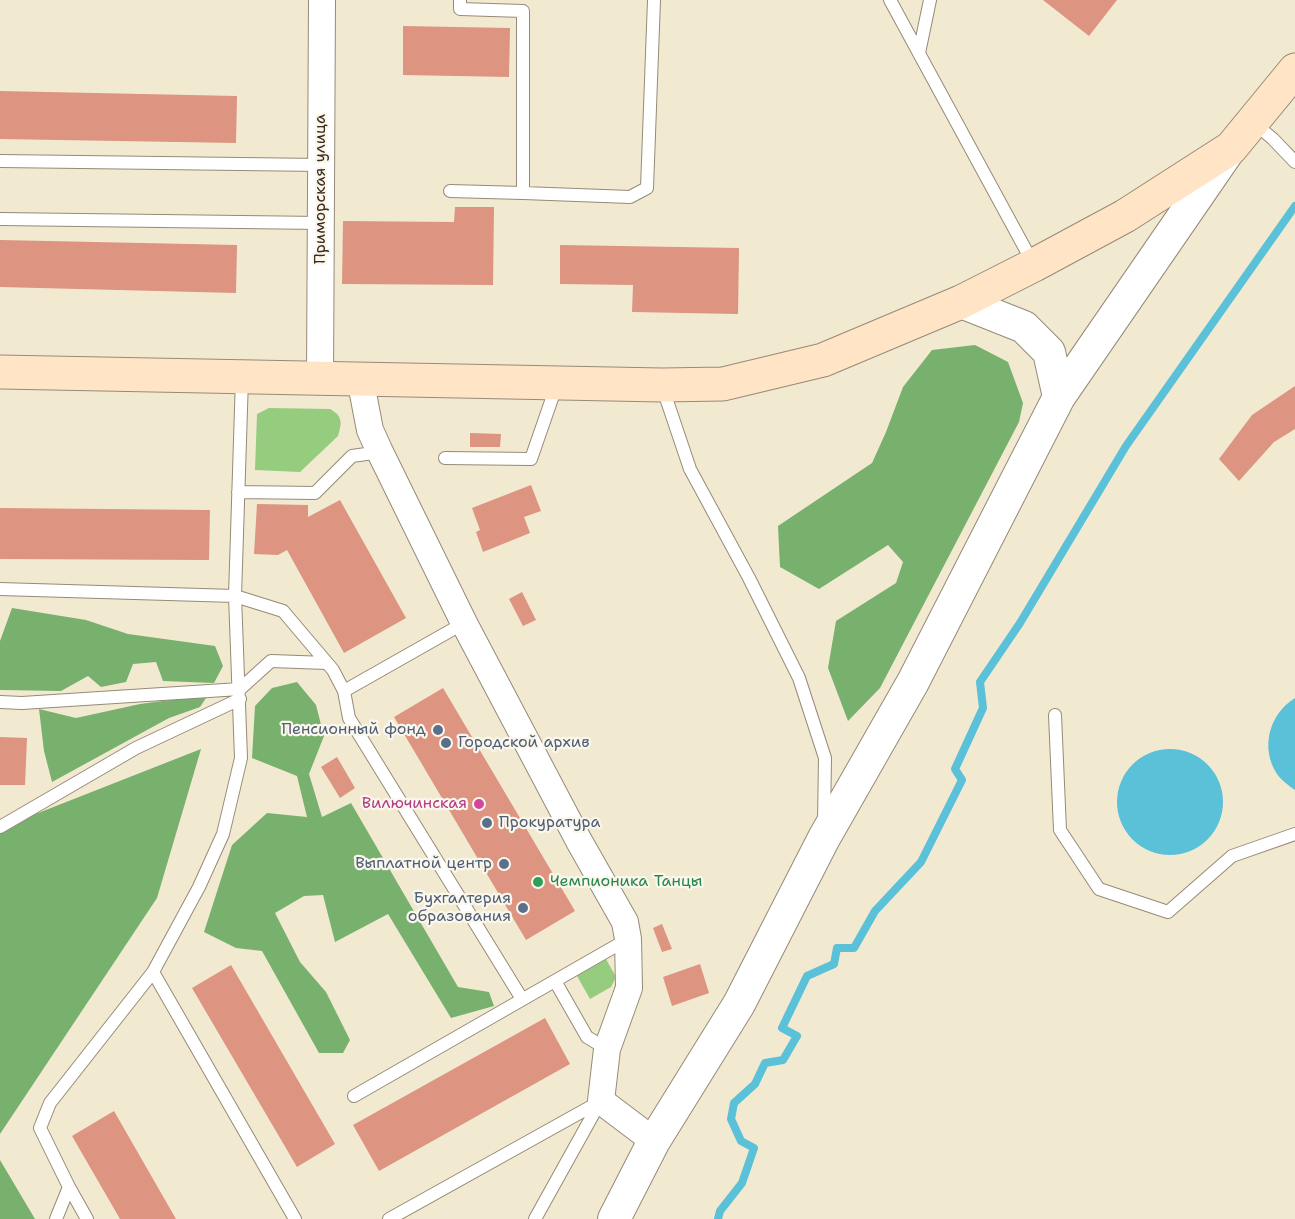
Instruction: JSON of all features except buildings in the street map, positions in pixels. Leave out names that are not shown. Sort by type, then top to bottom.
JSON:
[{"type":"main road","points":[[0,372],[662,385],[723,384],[824,360],[961,302],[1125,216],[1231,148],[1295,70]]},
{"type":"street","name":"Приморская улица","points":[[320,378],[322,0]]},
{"type":"street","points":[[614,1219],[654,1141],[739,1004],[824,838],[913,682],[1059,396],[1231,148]]},
{"type":"street","points":[[961,302],[1024,327],[1049,352],[1059,396]]},
{"type":"street","points":[[360,378],[370,430],[380,452],[464,623],[579,841],[626,922],[629,988],[607,1049],[601,1101],[654,1141]]},
{"type":"lane","points":[[460,0],[460,9],[523,11],[523,193]]},
{"type":"lane","points":[[450,191],[630,197],[647,188],[654,0]]},
{"type":"lane","points":[[890,0],[1034,265]]},
{"type":"lane","points":[[920,53],[930,0]]},
{"type":"lane","points":[[1253,122],[1295,162]]},
{"type":"lane","points":[[0,161],[321,165]]},
{"type":"lane","points":[[0,219],[321,223]]},
{"type":"lane","points":[[87,1219],[40,1128],[50,1103],[153,972],[199,887],[224,834],[242,758],[235,596],[242,377]]},
{"type":"lane","points":[[445,458],[531,459],[558,383]]},
{"type":"lane","points":[[662,385],[690,469],[749,578],[799,678],[825,758],[824,838]]},
{"type":"lane","points":[[238,492],[315,493],[352,456],[380,452]]},
{"type":"lane","points":[[0,589],[235,596],[284,611],[333,670],[344,691],[350,718],[522,999]]},
{"type":"lane","points":[[344,691],[464,623]]},
{"type":"lane","points":[[0,827],[136,748],[240,694],[271,661],[327,663]]},
{"type":"lane","points":[[0,702],[240,694]]},
{"type":"lane","points":[[1055,714],[1059,830],[1099,889],[1168,912],[1232,856],[1295,834]]},
{"type":"lane","points":[[354,1096],[628,939]]},
{"type":"lane","points":[[153,972],[295,1219]]},
{"type":"lane","points":[[555,981],[587,1037],[607,1049]]},
{"type":"lane","points":[[389,1219],[601,1101]]},
{"type":"lane","points":[[536,1219],[601,1101]]},
{"type":"lane","points":[[56,1219],[69,1187]]},
{"type":"green space","points":[[975,345],[1008,362],[1023,403],[1019,422],[880,688],[848,721],[828,668],[836,621],[896,583],[903,562],[888,545],[819,589],[780,567],[778,526],[872,463],[903,387],[932,350]]},
{"type":"green space","points":[[269,408],[330,409],[337,414],[340,420],[338,436],[300,472],[255,470],[257,414]]},
{"type":"green space","points":[[12,608],[86,620],[128,634],[215,646],[223,666],[214,683],[163,681],[156,662],[133,664],[126,682],[101,687],[88,676],[61,691],[0,690],[0,641]]},
{"type":"green space","points":[[297,682],[316,705],[324,736],[309,774],[322,817],[351,803],[458,987],[489,992],[494,1006],[451,1018],[388,914],[335,942],[323,895],[304,896],[275,913],[300,962],[326,992],[350,1040],[343,1053],[319,1053],[262,951],[236,948],[204,932],[232,845],[267,813],[307,817],[297,776],[252,758],[255,706],[272,688]]},
{"type":"green space","points":[[208,695],[200,707],[169,718],[52,782],[44,751],[39,709],[76,718],[140,704]]},
{"type":"green space","points":[[201,749],[157,898],[0,1134],[0,828]]},
{"type":"green space","points":[[606,959],[616,977],[611,987],[590,999],[577,976]]},
{"type":"green space","points":[[0,1160],[35,1219],[0,1219]]},
{"type":"water","points":[[1295,698],[1295,790],[1277,774],[1272,764],[1268,743],[1273,722],[1286,705]]},
{"type":"water","points":[[1170,749],[1190,753],[1207,765],[1219,782],[1223,802],[1219,822],[1207,839],[1190,851],[1170,855],[1150,851],[1133,839],[1121,822],[1117,802],[1121,782],[1133,765],[1150,753]]},
{"type":"waterway","points":[[718,1219],[720,1211],[742,1183],[754,1148],[741,1141],[731,1119],[734,1103],[755,1084],[765,1063],[783,1060],[797,1036],[782,1028],[807,976],[834,964],[837,948],[854,948],[875,911],[921,862],[962,780],[955,769],[983,708],[980,682],[1020,623],[1126,446],[1295,206]]},
{"type":"place","name":"Пенсионный фонд","points":[[438,730]]},
{"type":"place","name":"Городской архив","points":[[446,743]]},
{"type":"place","name":"Вилючинская","points":[[479,804]]},
{"type":"place","name":"Прокуратура","points":[[487,823]]},
{"type":"place","name":"Выплатной центр","points":[[504,864]]},
{"type":"place","name":"Чемпионика Танцы","points":[[538,882]]},
{"type":"place","name":"Бухгалтерия образования","points":[[523,908]]}]
